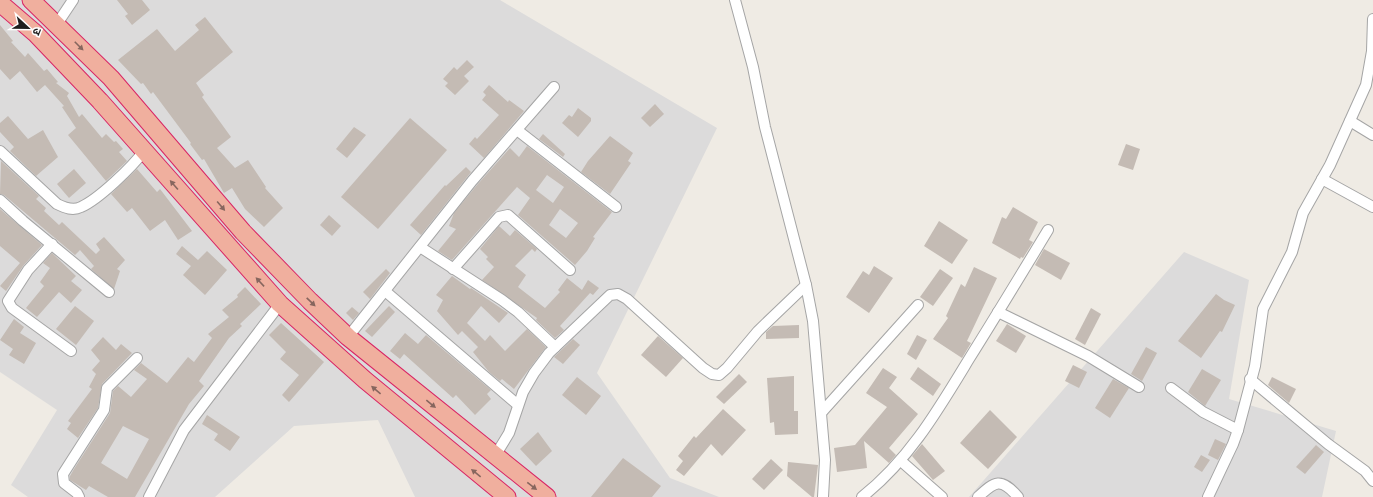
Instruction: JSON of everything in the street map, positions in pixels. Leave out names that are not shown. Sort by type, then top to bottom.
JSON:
[{"type":"highway","points":[[31,0],[111,78],[243,232],[310,301],[348,337],[547,497]]},
{"type":"highway","points":[[0,3],[35,33],[100,101],[280,304],[359,376],[507,497]]},
{"type":"street","points":[[57,24],[73,0]]},
{"type":"street","points":[[735,0],[754,67],[765,127],[806,285],[813,320],[825,460],[823,497]]},
{"type":"street","points":[[1208,497],[1238,430],[1250,379],[1255,366],[1263,308],[1292,252],[1303,213],[1322,179],[1366,85],[1371,65],[1373,19]]},
{"type":"street","points":[[348,337],[477,176],[554,87]]},
{"type":"street","points":[[1350,122],[1373,136]]},
{"type":"street","points":[[517,130],[616,207]]},
{"type":"street","points":[[0,151],[57,204],[65,208],[72,209],[81,207],[103,191],[136,162],[144,151]]},
{"type":"street","points":[[1322,179],[1373,207]]},
{"type":"street","points":[[0,200],[23,221],[109,292]]},
{"type":"street","points":[[453,269],[499,217],[508,215],[570,270]]},
{"type":"street","points":[[862,497],[883,481],[901,461],[934,416],[1048,230]]},
{"type":"street","points":[[52,244],[28,270],[8,301],[12,308],[71,351]]},
{"type":"street","points":[[420,247],[518,312],[555,347]]},
{"type":"street","points":[[495,456],[509,433],[518,404],[534,373],[555,347],[610,295],[618,294],[626,298],[703,368],[712,374],[719,375],[727,368],[758,331],[806,285]]},
{"type":"street","points":[[385,291],[518,404]]},
{"type":"street","points":[[149,497],[184,430],[280,304]]},
{"type":"street","points":[[820,413],[918,305]]},
{"type":"street","points":[[998,312],[1088,356],[1139,387]]},
{"type":"street","points":[[79,497],[77,493],[64,483],[63,474],[104,410],[107,388],[137,358]]},
{"type":"street","points":[[1250,379],[1328,444],[1364,470],[1373,481]]},
{"type":"street","points":[[1171,388],[1203,412],[1238,430]]},
{"type":"street","points":[[901,461],[942,497]]},
{"type":"street","points":[[978,497],[990,485],[996,483],[1004,484],[1018,497]]},
{"type":"shaded area","points":[[0,0],[500,0],[717,128],[597,373],[670,478],[719,497],[415,497],[378,420],[294,426],[215,497],[28,497],[11,485],[57,410],[0,372]]},
{"type":"shaded area","points":[[1184,252],[1249,280],[1229,399],[1336,431],[1322,497],[969,497]]},
{"type":"building","points":[[117,0],[142,0],[150,10],[132,25],[125,16],[128,14]]},
{"type":"building","points":[[205,17],[233,52],[196,83],[204,95],[202,97],[231,137],[217,148],[235,168],[248,160],[266,187],[265,188],[283,208],[264,227],[245,209],[232,188],[224,193],[204,159],[202,160],[153,92],[151,94],[143,83],[141,84],[118,60],[157,29],[175,51],[199,30],[195,25]]},
{"type":"building","points":[[0,25],[13,41],[11,42],[25,57],[28,53],[44,71],[47,69],[58,82],[56,83],[69,93],[67,96],[79,117],[82,114],[102,138],[106,134],[114,142],[116,141],[123,149],[119,152],[127,161],[106,181],[68,135],[76,128],[62,107],[64,106],[45,85],[37,92],[20,71],[10,80],[0,69]]},
{"type":"building","points":[[467,60],[474,67],[464,76],[469,81],[455,95],[445,86],[448,83],[443,79],[454,67],[457,70]]},
{"type":"building","points":[[489,85],[508,102],[509,100],[524,111],[484,158],[469,144],[475,137],[477,139],[499,115],[482,100],[486,95],[483,92]]},
{"type":"building","points":[[655,104],[664,114],[650,127],[641,118]]},
{"type":"building","points":[[578,108],[591,118],[591,121],[578,137],[562,123],[569,115],[572,117]]},
{"type":"building","points":[[8,116],[28,139],[43,130],[58,157],[36,176],[10,151],[14,147],[0,132],[0,123]]},
{"type":"building","points":[[410,118],[447,150],[378,229],[341,197]]},
{"type":"building","points":[[354,127],[366,135],[347,158],[336,149]]},
{"type":"building","points":[[543,134],[565,154],[563,157],[539,139]]},
{"type":"building","points":[[610,136],[633,153],[628,161],[631,163],[610,194],[581,172],[588,161]]},
{"type":"building","points":[[1126,144],[1140,149],[1133,170],[1118,165]]},
{"type":"building","points":[[527,146],[612,212],[593,237],[595,238],[587,251],[575,265],[518,215],[530,198],[517,187],[452,260],[438,251],[456,229],[449,226],[454,213],[477,185],[510,148],[519,157]],"holes":[[[547,175],[564,187],[553,203],[536,190]],[[560,209],[578,223],[566,238],[549,225]]]},
{"type":"building","points":[[1,161],[39,196],[36,199],[46,208],[44,211],[59,225],[62,222],[96,254],[100,250],[96,244],[104,237],[125,260],[117,269],[120,271],[114,289],[91,269],[94,266],[80,250],[75,255],[4,195],[0,194]]},
{"type":"building","points":[[466,167],[471,172],[421,235],[410,225],[445,185],[446,186]]},
{"type":"building","points":[[74,169],[86,183],[69,198],[57,184]]},
{"type":"building","points":[[137,169],[157,192],[160,189],[192,231],[178,240],[165,220],[150,231],[132,208],[127,212],[111,194]]},
{"type":"building","points":[[1013,207],[1038,222],[1029,240],[1033,242],[1023,258],[1021,257],[1020,259],[992,243],[1002,217],[1006,219]]},
{"type":"building","points":[[0,209],[42,245],[23,266],[6,291],[0,286],[20,263],[0,246]]},
{"type":"building","points":[[329,215],[341,226],[332,236],[320,225]]},
{"type":"building","points":[[939,221],[968,240],[952,264],[924,246]]},
{"type":"building","points":[[499,226],[510,236],[515,230],[537,249],[535,252],[532,249],[515,266],[526,275],[518,287],[545,308],[560,292],[558,290],[567,278],[582,290],[588,280],[599,288],[593,295],[590,293],[560,326],[564,330],[555,338],[536,320],[537,318],[482,280],[494,267],[486,259],[488,257],[480,249]]},
{"type":"building","points":[[182,246],[198,260],[207,251],[227,270],[205,295],[183,275],[191,266],[176,254]]},
{"type":"building","points":[[1044,249],[1070,263],[1061,280],[1035,265]]},
{"type":"building","points":[[52,253],[76,276],[71,281],[82,290],[71,303],[59,292],[37,317],[26,308],[44,286],[40,282],[50,268],[43,263]]},
{"type":"building","points":[[874,266],[893,278],[869,313],[846,297],[863,271],[869,275]]},
{"type":"building","points":[[974,267],[997,278],[967,341],[971,343],[962,358],[933,339],[948,318],[946,316],[961,284],[965,287]]},
{"type":"building","points":[[386,269],[390,273],[370,299],[363,292]]},
{"type":"building","points":[[940,269],[953,278],[933,306],[920,297]]},
{"type":"building","points":[[452,276],[508,313],[499,323],[481,306],[467,323],[485,341],[490,335],[505,351],[527,329],[546,347],[514,389],[502,379],[500,381],[489,372],[473,352],[478,347],[462,331],[458,335],[437,311],[443,300],[436,295]]},
{"type":"building","points":[[245,287],[261,304],[240,324],[242,326],[229,338],[199,381],[204,386],[189,404],[135,497],[108,497],[89,486],[86,490],[70,480],[70,476],[74,469],[110,413],[113,391],[118,386],[131,397],[147,379],[134,370],[141,363],[167,383],[188,357],[194,362],[212,338],[208,334],[229,317],[222,310],[238,297],[237,295]],"holes":[[[123,426],[149,439],[127,479],[101,463]]]},
{"type":"building","points":[[1216,294],[1235,305],[1222,332],[1220,331],[1201,358],[1178,341]]},
{"type":"building","points":[[75,306],[94,321],[76,345],[56,329]]},
{"type":"building","points":[[389,306],[395,312],[372,337],[365,331]]},
{"type":"building","points":[[352,307],[359,313],[353,320],[346,313]]},
{"type":"building","points":[[1091,308],[1101,314],[1085,345],[1075,339]]},
{"type":"building","points":[[14,319],[24,327],[20,333],[36,343],[24,364],[9,355],[13,349],[0,340]]},
{"type":"building","points":[[281,323],[324,362],[289,402],[282,395],[299,375],[280,359],[286,352],[269,335]]},
{"type":"building","points":[[1007,324],[1026,336],[1016,353],[996,341]]},
{"type":"building","points":[[799,325],[799,338],[766,339],[766,332],[773,326]]},
{"type":"building","points":[[405,333],[418,344],[426,335],[491,390],[487,394],[491,399],[475,415],[456,395],[453,398],[404,354],[400,359],[390,351]]},
{"type":"building","points":[[917,335],[927,340],[916,360],[907,354]]},
{"type":"building","points":[[658,336],[683,358],[666,377],[641,355]]},
{"type":"building","points":[[103,337],[116,350],[121,344],[132,353],[102,384],[98,408],[78,438],[67,429],[71,423],[68,421],[92,389],[89,387],[96,374],[92,370],[100,361],[91,350]]},
{"type":"building","points":[[573,339],[580,345],[563,364],[554,357]]},
{"type":"building","points":[[1146,347],[1157,353],[1142,381],[1131,374]]},
{"type":"building","points":[[1073,365],[1087,372],[1079,388],[1065,381]]},
{"type":"building","points":[[918,367],[941,384],[933,396],[910,379]]},
{"type":"building","points":[[883,368],[897,377],[889,388],[918,414],[889,448],[896,455],[889,463],[864,441],[867,468],[837,472],[834,448],[855,445],[887,407],[866,393]]},
{"type":"building","points":[[1202,369],[1221,380],[1205,406],[1188,392]]},
{"type":"building","points":[[739,374],[747,382],[724,404],[716,397]]},
{"type":"building","points":[[794,376],[794,411],[798,411],[798,434],[775,435],[774,422],[770,423],[767,378]]},
{"type":"building","points":[[577,377],[601,396],[586,415],[562,395]]},
{"type":"building","points":[[1272,377],[1296,389],[1289,403],[1268,385]]},
{"type":"building","points":[[1113,379],[1129,388],[1110,418],[1095,408]]},
{"type":"building","points":[[723,409],[746,430],[722,456],[711,444],[684,476],[676,470],[683,461],[678,456],[694,436],[696,438]]},
{"type":"building","points":[[990,410],[1017,437],[988,469],[960,443]]},
{"type":"building","points":[[207,415],[240,437],[230,451],[214,440],[218,434],[202,424]]},
{"type":"building","points":[[538,432],[552,451],[536,466],[520,449]]},
{"type":"building","points":[[1215,439],[1226,444],[1218,460],[1208,455]]},
{"type":"building","points":[[922,444],[945,471],[933,480],[912,456]]},
{"type":"building","points":[[1316,445],[1324,452],[1305,474],[1296,467]]},
{"type":"building","points":[[1201,455],[1210,460],[1202,472],[1194,467]]},
{"type":"building","points":[[623,458],[661,486],[652,497],[591,497]]},
{"type":"building","points":[[771,459],[783,470],[764,490],[752,479]]},
{"type":"building","points":[[788,462],[818,465],[814,497],[812,497],[787,476]]}]
